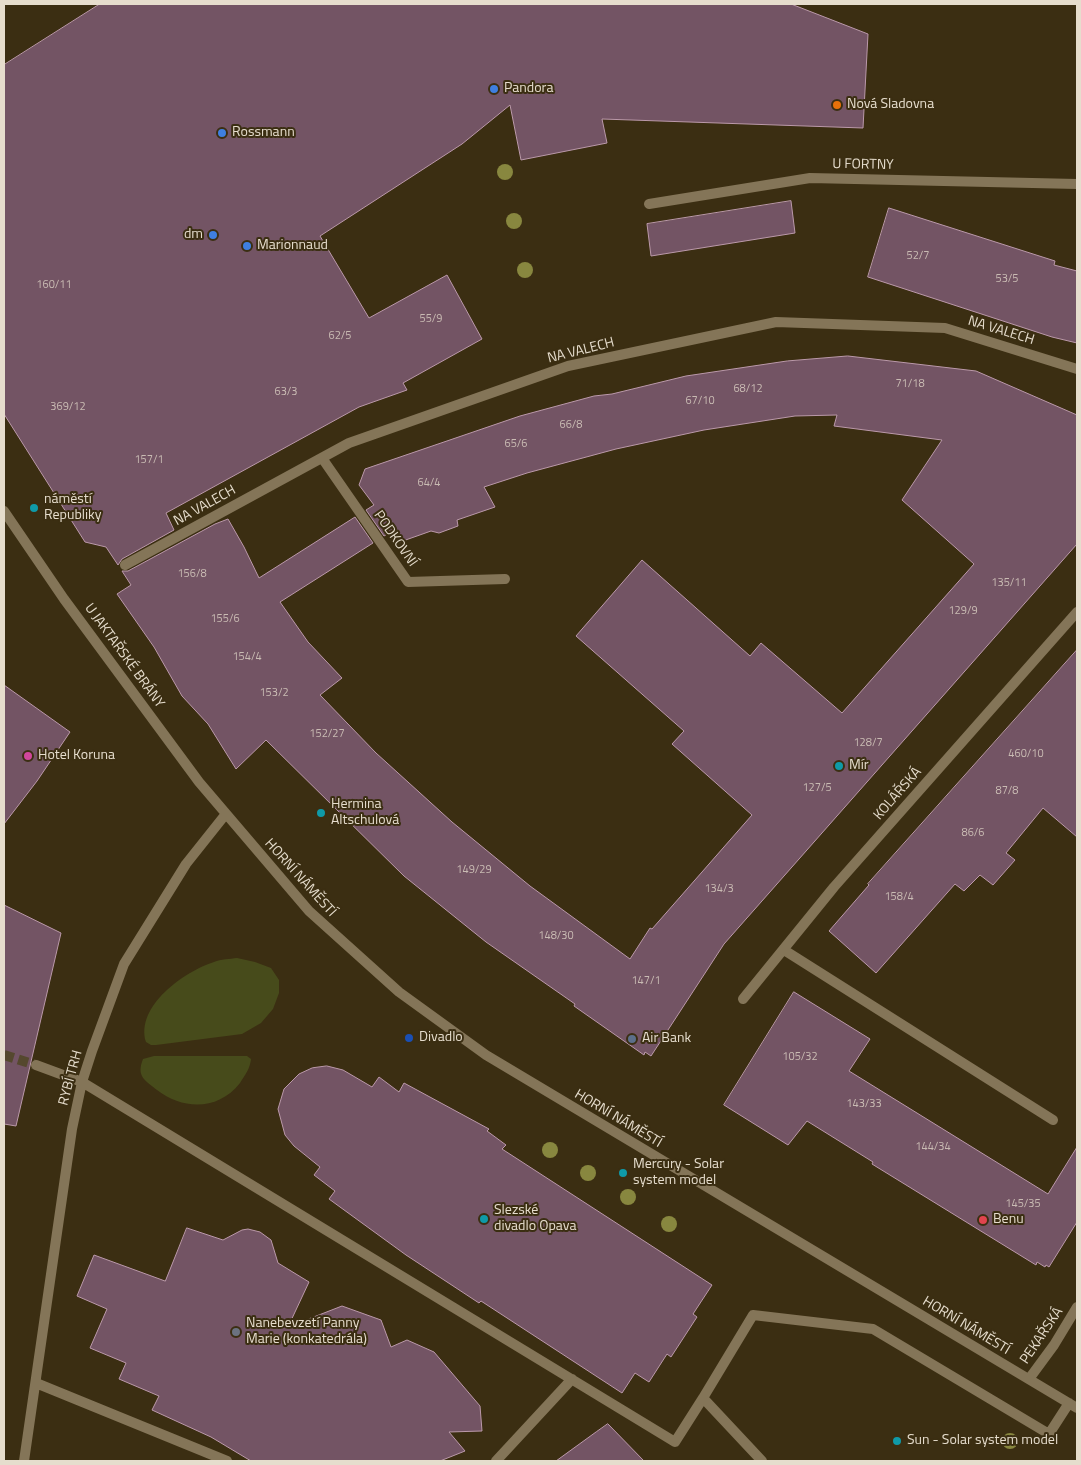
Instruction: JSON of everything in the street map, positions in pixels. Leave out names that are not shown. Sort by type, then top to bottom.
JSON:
[{"type":"street","name":"U FORTNY","points":[[649,204],[810,178],[1077,184]]},
{"type":"street","name":"NA VALECH","points":[[125,565],[349,443],[568,366],[776,322],[945,328],[1077,369]]},
{"type":"street","name":"PODKOVNÍ","points":[[322,458],[408,582],[505,579]]},
{"type":"street","name":"U JAKTAŘSKÉ BRÁNY","points":[[4,511],[64,599],[225,815]]},
{"type":"street","name":"KOLÁŘSKÁ","points":[[743,999],[834,887],[1077,612]]},
{"type":"street","name":"RYBÍ TRH","points":[[24,1461],[72,1130],[82,1082],[124,964],[186,864],[225,815]]},
{"type":"street","name":"HORNÍ NÁMĚSTÍ","points":[[225,815],[308,911],[399,992],[486,1055],[1073,1406],[1049,1434],[873,1329],[753,1314],[675,1442],[572,1379]]},
{"type":"street","points":[[784,950],[1053,1120]]},
{"type":"street","points":[[36,1065],[82,1082],[572,1379],[496,1461]]},
{"type":"street","name":"PEKAŘSKÁ","points":[[1029,1379],[1054,1345],[1077,1307]]},
{"type":"street","points":[[36,1383],[228,1461]]},
{"type":"street","points":[[703,1398],[762,1461]]},
{"type":"green space","points":[[237,958],[271,968],[279,980],[279,993],[273,1009],[261,1023],[242,1034],[156,1045],[146,1042],[145,1029],[148,1016],[155,1003],[165,992],[190,973],[202,967],[220,960]]},
{"type":"green space","points":[[154,1056],[247,1056],[251,1059],[250,1066],[245,1075],[231,1092],[211,1103],[189,1104],[167,1097],[145,1081],[141,1074],[143,1059]]},
{"type":"building","points":[[100,4],[791,4],[868,34],[863,128],[602,119],[607,143],[521,160],[510,105],[462,144],[320,236],[369,318],[447,275],[482,339],[403,383],[407,390],[359,407],[166,513],[174,530],[122,559],[118,565],[106,547],[85,542],[4,414],[4,65]]},
{"type":"building","points":[[791,201],[795,233],[651,256],[647,224]]},
{"type":"building","points":[[889,208],[1055,261],[1054,265],[1077,271],[1077,343],[1052,337],[868,277]]},
{"type":"building","points":[[848,356],[976,371],[1077,415],[1077,544],[724,944],[651,1056],[645,1052],[644,1055],[486,942],[404,876],[266,740],[236,769],[208,724],[182,696],[154,647],[117,594],[131,585],[122,571],[128,571],[215,524],[228,519],[259,578],[355,517],[373,543],[280,602],[308,642],[342,678],[320,695],[376,753],[452,822],[530,886],[630,959],[650,928],[652,929],[752,815],[672,744],[684,731],[576,636],[642,560],[750,656],[761,643],[842,713],[974,564],[902,500],[942,440],[834,426],[837,415],[795,416],[704,430],[616,449],[527,473],[484,487],[495,507],[457,520],[458,526],[439,533],[431,531],[400,542],[392,531],[384,536],[366,510],[374,505],[359,485],[365,469],[520,416],[594,396],[612,394],[686,376],[787,361]]},
{"type":"building","points":[[1077,650],[1077,837],[1043,808],[1006,853],[1015,860],[993,885],[980,875],[964,891],[955,884],[876,973],[829,931],[868,884]]},
{"type":"building","name":"Hotel Koruna","points":[[4,685],[70,732],[37,781],[4,824]]},
{"type":"building","points":[[4,905],[61,933],[16,1126],[4,1124]]},
{"type":"building","points":[[794,992],[870,1039],[849,1071],[1048,1194],[1077,1147],[1077,1222],[1049,1267],[1046,1265],[1045,1267],[1037,1262],[1036,1265],[872,1164],[873,1162],[807,1121],[788,1145],[724,1105]]},
{"type":"building","name":"Slezské divadlo Opava","points":[[327,1066],[343,1070],[372,1087],[379,1077],[399,1092],[404,1083],[489,1129],[487,1131],[506,1145],[502,1149],[712,1285],[693,1314],[697,1317],[671,1357],[667,1354],[649,1382],[635,1373],[622,1393],[481,1301],[479,1303],[406,1255],[329,1199],[335,1191],[314,1175],[320,1167],[294,1146],[285,1135],[278,1109],[284,1089],[299,1074],[312,1068]]},
{"type":"building","name":"Nanebevzetí Panny Marie (konkatedrála)","points":[[187,1228],[223,1240],[242,1230],[248,1229],[260,1232],[271,1240],[278,1263],[309,1282],[288,1327],[342,1306],[381,1320],[391,1347],[407,1340],[434,1352],[480,1406],[482,1431],[449,1432],[465,1451],[440,1461],[251,1461],[211,1437],[152,1410],[159,1396],[119,1379],[126,1363],[90,1348],[107,1309],[77,1296],[94,1255],[165,1281]]},
{"type":"building","points":[[608,1424],[644,1461],[556,1461],[596,1432]]},
{"type":"tunnel","points":[[4,1055],[36,1065]]},
{"type":"place","name":"Pandora","points":[[494,89]]},
{"type":"place","name":"Nová Sladovna","points":[[837,105]]},
{"type":"place","name":"Rossmann","points":[[222,133]]},
{"type":"place","name":"dm","points":[[213,235]]},
{"type":"place","name":"Marionnaud","points":[[247,246]]},
{"type":"place","name":"náměstí Republiky","points":[[34,508]]},
{"type":"place","name":"Hotel Koruna","points":[[28,756]]},
{"type":"place","name":"Mír","points":[[839,766]]},
{"type":"place","name":"Hermina Altschulová","points":[[321,813]]},
{"type":"place","name":"Divadlo","points":[[409,1038]]},
{"type":"place","name":"Air Bank","points":[[632,1039]]},
{"type":"place","name":"Mercury - Solar system model","points":[[623,1173]]},
{"type":"place","name":"Slezské divadlo Opava","points":[[484,1219]]},
{"type":"place","name":"Benu","points":[[983,1220]]},
{"type":"place","name":"Nanebevzetí Panny Marie (konkatedrála)","points":[[236,1332]]},
{"type":"place","name":"Sun - Solar system model","points":[[897,1441]]}]
